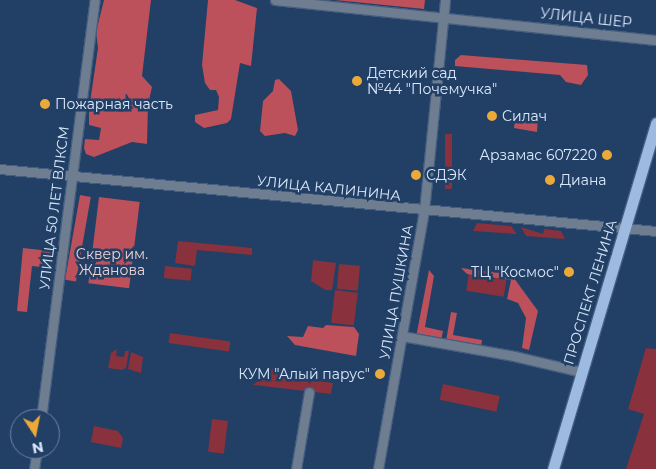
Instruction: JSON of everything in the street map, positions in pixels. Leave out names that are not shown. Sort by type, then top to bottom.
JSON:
[{"type":"main road","name":"ПРОСПЕКТ ЛЕНИНА","points":[[553,469],[656,123]]},
{"type":"street","name":"УЛИЦА 50 ЛЕТ ВЛКСМ","points":[[42,409],[70,177],[94,0]]},
{"type":"street","name":"УЛИЦА ШЕР","points":[[275,0],[656,40]]},
{"type":"street","name":"УЛИЦА ПУШКИНА","points":[[378,469],[424,211],[445,0]]},
{"type":"street","name":"УЛИЦА КАЛИНИНА","points":[[0,169],[424,211],[656,231]]},
{"type":"street","points":[[402,336],[514,356],[581,372]]},
{"type":"street","points":[[296,469],[309,392]]},
{"type":"shaded area","points":[[445,134],[452,134],[452,189],[445,189]]},
{"type":"shaded area","points":[[477,223],[511,226],[517,234],[473,231]]},
{"type":"shaded area","points":[[521,227],[543,234],[544,229],[561,231],[565,239],[526,236]]},
{"type":"shaded area","points":[[178,241],[252,248],[252,255],[197,250],[195,266],[175,263]]},
{"type":"shaded area","points":[[313,260],[336,263],[332,290],[325,290],[311,281]]},
{"type":"shaded area","points":[[339,264],[360,266],[358,291],[337,289]]},
{"type":"shaded area","points":[[165,266],[192,269],[191,281],[164,278]]},
{"type":"shaded area","points":[[469,273],[507,279],[504,297],[466,291]]},
{"type":"shaded area","points":[[335,290],[358,293],[354,326],[331,323]]},
{"type":"shaded area","points":[[170,333],[230,341],[229,351],[169,343]]},
{"type":"shaded area","points":[[646,348],[656,349],[656,469],[626,469],[644,414],[628,409]]},
{"type":"shaded area","points":[[117,349],[116,356],[124,357],[125,351],[129,351],[126,368],[122,370],[108,368],[111,353]]},
{"type":"shaded area","points":[[131,352],[143,357],[141,373],[128,369]]},
{"type":"shaded area","points":[[272,369],[295,377],[333,383],[331,394],[253,385]]},
{"type":"shaded area","points":[[443,384],[500,396],[496,412],[440,400]]},
{"type":"shaded area","points":[[212,419],[228,421],[224,454],[208,452]]},
{"type":"shaded area","points":[[94,426],[118,431],[123,438],[121,448],[91,442]]},
{"type":"green space","points":[[104,0],[151,0],[142,76],[152,87],[148,105],[147,144],[132,142],[94,157],[86,154],[84,148],[85,139],[99,140],[101,128],[89,125],[89,109],[98,48],[96,32]]},
{"type":"green space","points":[[208,0],[235,0],[257,8],[251,66],[240,63],[231,119],[227,123],[204,128],[195,122],[195,115],[218,110],[219,97],[216,90],[210,90],[205,83],[202,65]]},
{"type":"green space","points":[[335,0],[425,0],[424,9]]},
{"type":"green space","points":[[461,55],[587,65],[588,75],[581,85],[566,82],[560,75],[455,66],[455,60]]},
{"type":"green space","points":[[279,79],[291,91],[298,130],[295,136],[285,133],[265,136],[260,131],[263,101],[273,91],[275,80]]},
{"type":"green space","points":[[516,111],[538,117],[537,132],[514,128]]},
{"type":"green space","points":[[80,195],[91,197],[76,282],[65,280]]},
{"type":"green space","name":"Сквер им. Жданова","points":[[99,197],[140,202],[129,288],[88,283]]},
{"type":"green space","points":[[23,248],[50,251],[49,268],[32,266],[27,312],[17,311]]},
{"type":"green space","points":[[461,268],[511,274],[538,311],[529,350],[522,348],[526,318],[518,303],[507,299],[511,280],[467,274]]},
{"type":"green space","points":[[429,270],[434,276],[425,327],[443,331],[441,341],[416,337]]},
{"type":"green space","points":[[451,312],[457,313],[453,335],[482,340],[481,348],[446,341]]},
{"type":"green space","points":[[326,325],[354,327],[359,334],[356,356],[295,345],[287,336],[303,337],[308,326],[323,328]]},
{"type":"place","name":"Детский сад №44 \"Почемучка\"","points":[[357,81]]},
{"type":"place","name":"Пожарная часть","points":[[45,104]]},
{"type":"place","name":"Силач","points":[[492,116]]},
{"type":"place","name":"Арзамас 607220","points":[[607,155]]},
{"type":"place","name":"СДЭК","points":[[416,175]]},
{"type":"place","name":"Диана","points":[[550,180]]},
{"type":"place","name":"ТЦ \"Космос\"","points":[[569,272]]},
{"type":"place","name":"КУМ \"Алый парус\"","points":[[380,374]]}]
